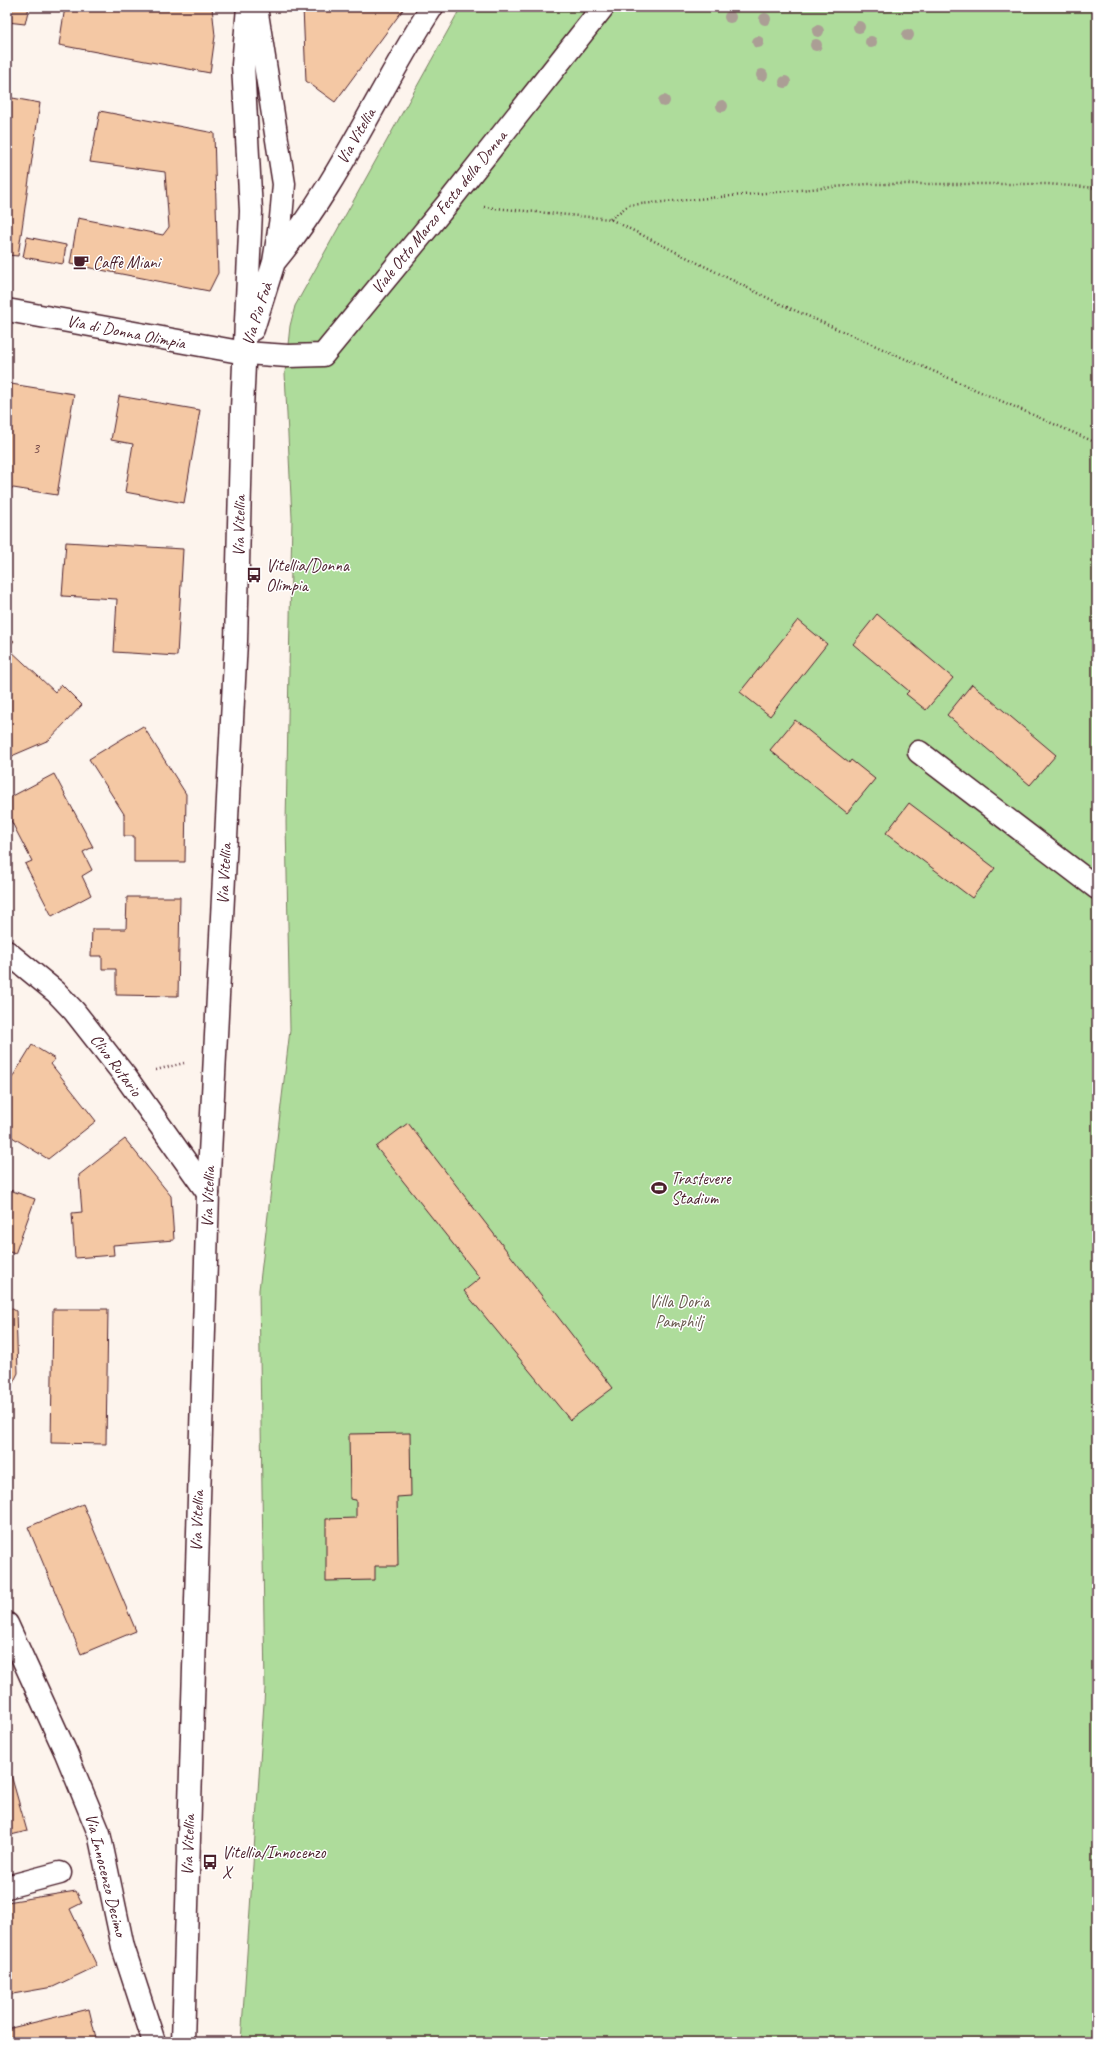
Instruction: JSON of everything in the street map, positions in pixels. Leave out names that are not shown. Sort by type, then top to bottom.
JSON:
[{"type":"street","name":"Via Pio Foà","points":[[245,353],[250,211],[243,59],[248,7]]},
{"type":"street","name":"Via Pio Foà","points":[[245,353],[274,262],[281,218],[284,184],[256,7]]},
{"type":"street","name":"Via Vitellia","points":[[274,262],[315,207],[432,7]]},
{"type":"street","name":"Viale Otto Marzo Festa della Donna","points":[[245,353],[288,356],[322,354],[448,203],[603,7]]},
{"type":"street","points":[[248,261],[274,262]]},
{"type":"street","name":"Via di Donna Olimpia","points":[[7,310],[245,353]]},
{"type":"street","name":"Via Vitellia","points":[[183,2042],[208,1193],[236,641],[245,353]]},
{"type":"street","points":[[919,752],[1097,888]]},
{"type":"street","name":"Clivo Rutario","points":[[7,952],[56,992],[125,1076],[208,1193]]},
{"type":"street","name":"Via Innocenzo Decimo","points":[[7,1624],[64,1747],[99,1833],[123,1947],[154,2042]]},
{"type":"street","points":[[7,1887],[60,1872]]},
{"type":"path","points":[[610,218],[629,205],[868,184],[1047,184],[1097,188]]},
{"type":"path","points":[[448,203],[610,218],[778,303],[1097,444]]},
{"type":"path","points":[[125,1076],[214,1057]]},
{"type":"green space","name":"Villa Doria Pamphilj","points":[[461,7],[1097,7],[1097,2042],[241,2042],[265,1688],[259,1290],[290,1030],[286,822],[292,518],[285,373],[290,326],[295,306]]},
{"type":"building","points":[[7,7],[29,7],[25,24],[7,22]]},
{"type":"building","points":[[65,7],[212,7],[215,36],[210,73],[59,45]]},
{"type":"building","points":[[303,7],[405,7],[335,102],[306,81]]},
{"type":"building","points":[[7,97],[40,103],[18,256],[7,255]]},
{"type":"building","points":[[100,111],[214,133],[218,273],[209,291],[70,264],[78,218],[163,235],[169,227],[165,172],[90,162]]},
{"type":"building","points":[[27,237],[66,245],[63,264],[23,257]]},
{"type":"building","points":[[11,384],[74,394],[57,495],[7,487],[7,409]]},
{"type":"building","points":[[119,396],[200,410],[184,503],[125,492],[133,444],[111,440]]},
{"type":"building","points":[[66,542],[183,549],[177,656],[114,652],[117,599],[62,596]]},
{"type":"building","points":[[877,614],[953,678],[926,710],[906,694],[909,691],[853,644]]},
{"type":"building","points":[[798,620],[827,644],[770,716],[740,692]]},
{"type":"building","points":[[7,635],[14,641],[8,648],[55,692],[61,684],[82,705],[49,740],[14,755],[7,762]]},
{"type":"building","points":[[972,684],[1056,755],[1030,785],[947,715]]},
{"type":"building","points":[[795,720],[849,763],[851,760],[875,779],[847,813],[770,750]]},
{"type":"building","points":[[143,726],[186,794],[185,862],[134,862],[134,836],[124,836],[124,814],[89,759]]},
{"type":"building","points":[[54,774],[93,847],[83,852],[92,870],[82,876],[91,895],[52,916],[25,864],[32,861],[7,813],[7,799]]},
{"type":"building","points":[[909,803],[995,868],[972,898],[886,833]]},
{"type":"building","points":[[127,897],[180,897],[178,996],[116,995],[116,969],[102,969],[102,956],[91,956],[92,929],[126,929]]},
{"type":"building","points":[[32,1045],[55,1059],[51,1064],[96,1121],[48,1159],[7,1134],[7,1086]]},
{"type":"building","points":[[408,1123],[613,1388],[570,1420],[464,1291],[480,1278],[376,1147]]},
{"type":"building","points":[[125,1139],[171,1196],[174,1240],[113,1245],[114,1255],[75,1258],[72,1213],[82,1212],[79,1175]]},
{"type":"building","points":[[7,1189],[35,1199],[15,1254],[7,1251]]},
{"type":"building","points":[[7,1306],[16,1311],[18,1373],[7,1395]]},
{"type":"building","points":[[53,1309],[108,1309],[106,1444],[51,1443]]},
{"type":"building","points":[[410,1433],[411,1496],[397,1497],[398,1566],[375,1566],[375,1580],[326,1581],[326,1519],[356,1518],[356,1500],[350,1499],[349,1434]]},
{"type":"building","points":[[83,1504],[136,1631],[81,1654],[28,1527]]},
{"type":"building","points":[[7,1768],[9,1768],[27,1831],[7,1836]]},
{"type":"building","points":[[76,1891],[82,1903],[70,1909],[97,1966],[53,1987],[7,1995],[7,1902]]},
{"type":"building","points":[[89,2009],[97,2042],[7,2042],[7,2029]]},
{"type":"place","name":"Caffè Miani","points":[[81,262]]},
{"type":"place","name":"Vitellia/Donna Olimpia","points":[[254,575]]},
{"type":"place","name":"Trastevere Stadium","points":[[659,1188]]},
{"type":"place","name":"Vitellia/Innocenzo X","points":[[210,1862]]}]
